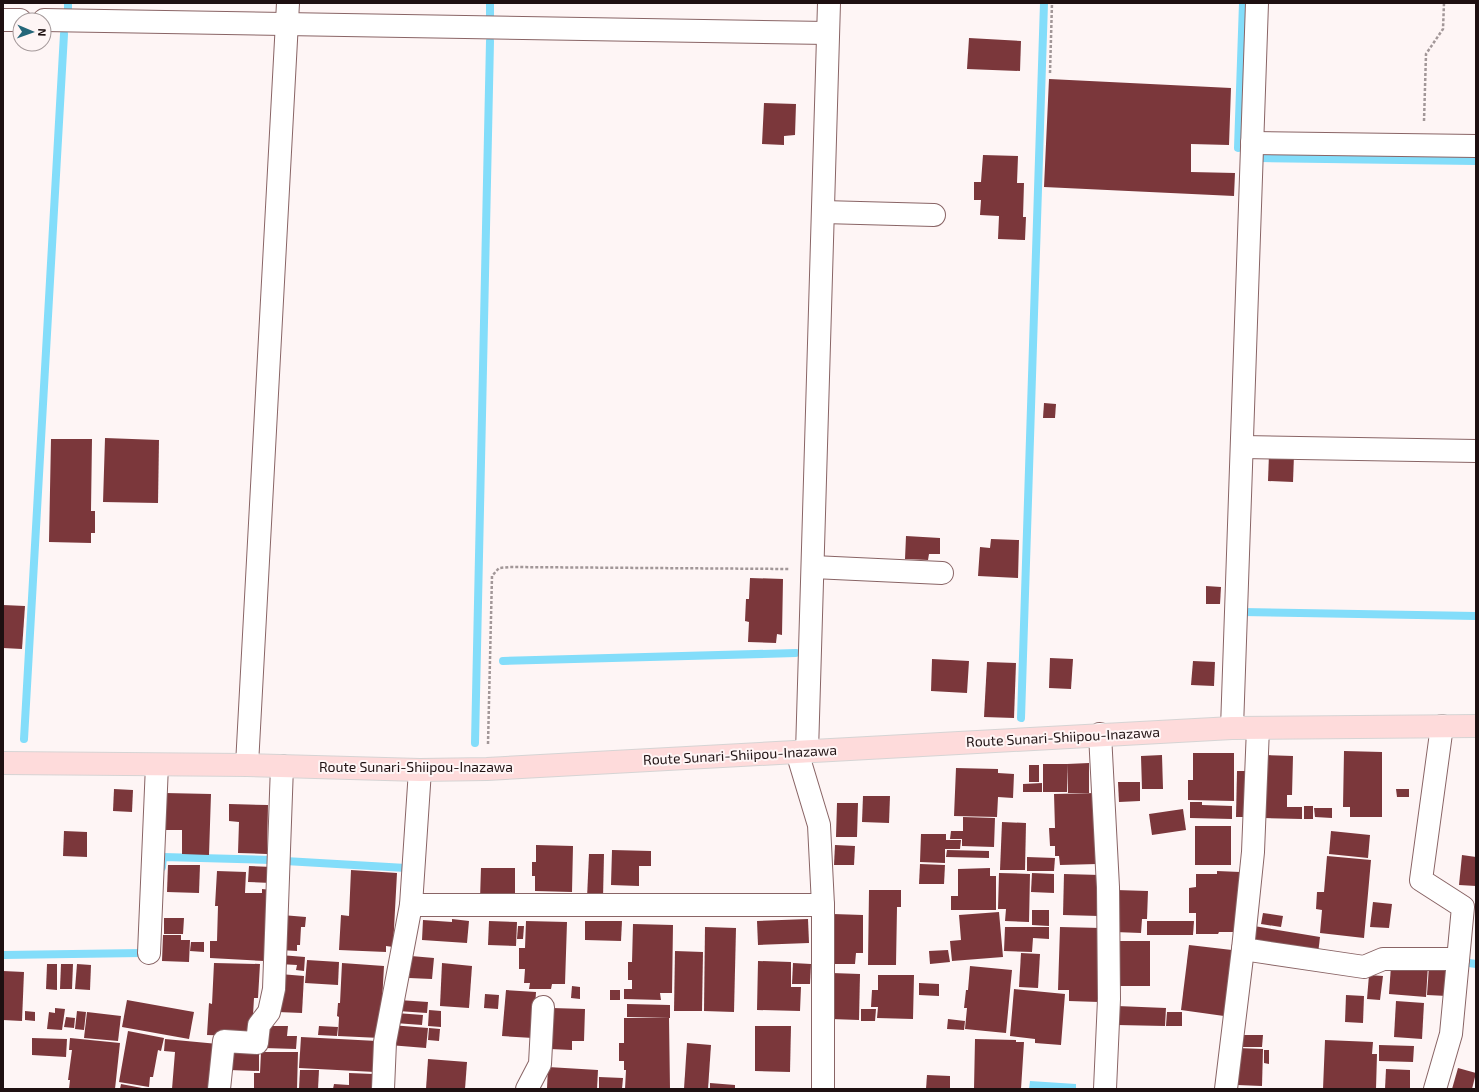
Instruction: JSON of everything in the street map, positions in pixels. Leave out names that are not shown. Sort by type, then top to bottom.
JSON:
[{"type":"main road","name":"Route Sunari-Shiipou-Inazawa","points":[[3,763],[247,765],[420,770],[487,769],[1100,734],[1232,728],[1476,726]]},
{"type":"street","points":[[823,1089],[823,905],[819,825],[802,752],[813,568],[829,3]]},
{"type":"street","points":[[1232,728],[1257,3]]},
{"type":"street","points":[[52,20],[287,14],[828,33]]},
{"type":"street","points":[[247,765],[287,14]]},
{"type":"street","points":[[1252,143],[1476,146]]},
{"type":"street","points":[[823,212],[934,215]]},
{"type":"street","points":[[1242,447],[1476,451]]},
{"type":"street","points":[[813,568],[942,573]]},
{"type":"street","points":[[1435,1089],[1451,1034],[1464,907],[1421,880],[1442,726]]},
{"type":"street","points":[[1226,1089],[1253,852],[1258,728]]},
{"type":"street","points":[[1100,734],[1108,887],[1109,999],[1105,1089]]},
{"type":"street","points":[[150,953],[157,765]]},
{"type":"street","points":[[219,1089],[224,1041],[257,1043],[259,1025],[269,1012],[274,989],[282,766]]},
{"type":"street","points":[[383,1089],[385,1042],[411,905],[420,770]]},
{"type":"street","points":[[411,905],[823,905]]},
{"type":"street","points":[[1243,949],[1364,967],[1383,959],[1458,959]]},
{"type":"street","points":[[527,1089],[540,1064],[543,1007]]},
{"type":"path","points":[[1050,73],[1052,3]]},
{"type":"path","points":[[1423,145],[1426,54],[1443,29],[1444,3]]},
{"type":"path","points":[[487,769],[492,576],[499,568],[813,568]]},
{"type":"water","points":[[1030,1081],[1076,1084],[1076,1089],[1029,1089]]},
{"type":"building","points":[[969,38],[1021,41],[1020,71],[967,69]]},
{"type":"building","points":[[1049,79],[1231,88],[1229,145],[1191,144],[1191,172],[1235,173],[1234,196],[1044,187]]},
{"type":"building","points":[[764,103],[796,104],[795,135],[784,136],[784,145],[762,144]]},
{"type":"building","points":[[983,155],[1018,156],[1017,183],[1024,183],[1023,217],[1026,217],[1025,240],[998,239],[999,216],[980,215],[981,200],[974,200],[974,182],[981,182]]},
{"type":"building","points":[[1044,403],[1056,404],[1055,418],[1043,418]]},
{"type":"building","points":[[105,438],[159,440],[158,503],[103,502]]},
{"type":"building","points":[[51,439],[92,439],[91,511],[95,511],[95,533],[91,533],[91,543],[49,542]]},
{"type":"building","points":[[1269,454],[1294,455],[1293,482],[1268,481]]},
{"type":"building","points":[[906,536],[940,538],[940,554],[929,554],[928,560],[905,559]]},
{"type":"building","points":[[991,539],[1019,540],[1018,578],[978,576],[980,547],[990,548]]},
{"type":"building","points":[[750,578],[783,579],[782,635],[777,634],[776,643],[748,642],[749,622],[745,621],[746,599],[749,599]]},
{"type":"building","points":[[1206,586],[1221,587],[1220,604],[1206,604]]},
{"type":"building","points":[[3,605],[25,606],[22,649],[3,648]]},
{"type":"building","points":[[1050,658],[1073,659],[1071,689],[1049,688]]},
{"type":"building","points":[[932,659],[969,661],[967,693],[931,691]]},
{"type":"building","points":[[1193,661],[1215,662],[1214,686],[1191,685]]},
{"type":"building","points":[[987,662],[1016,663],[1014,718],[984,717]]},
{"type":"building","points":[[1344,751],[1382,752],[1382,817],[1350,817],[1350,807],[1343,807]]},
{"type":"building","points":[[1193,753],[1234,753],[1234,801],[1188,800],[1188,780],[1193,780]]},
{"type":"building","points":[[1162,755],[1163,789],[1142,789],[1141,756]]},
{"type":"building","points":[[1266,755],[1293,756],[1292,795],[1287,795],[1287,807],[1302,807],[1302,819],[1265,818]]},
{"type":"building","points":[[1089,763],[1089,793],[1068,793],[1067,764]]},
{"type":"building","points":[[1043,764],[1067,764],[1067,792],[1043,792]]},
{"type":"building","points":[[1029,765],[1039,765],[1039,782],[1029,782]]},
{"type":"building","points":[[956,768],[998,769],[998,773],[1014,774],[1013,798],[998,797],[997,817],[954,816]]},
{"type":"building","points":[[1237,771],[1250,771],[1249,817],[1236,817]]},
{"type":"building","points":[[1118,782],[1140,782],[1140,801],[1119,802]]},
{"type":"building","points":[[1042,783],[1042,792],[1023,792],[1023,784]]},
{"type":"building","points":[[114,789],[133,790],[132,812],[113,811]]},
{"type":"building","points":[[1396,789],[1409,789],[1409,797],[1397,797]]},
{"type":"building","points":[[165,793],[211,794],[209,855],[182,854],[182,830],[165,830]]},
{"type":"building","points":[[1096,793],[1097,864],[1060,865],[1059,856],[1055,856],[1055,846],[1050,846],[1049,828],[1055,828],[1054,794]]},
{"type":"building","points":[[863,796],[890,796],[889,823],[862,822]]},
{"type":"building","points":[[1190,802],[1202,802],[1202,805],[1232,806],[1232,819],[1190,818]]},
{"type":"building","points":[[837,803],[858,803],[857,837],[836,837]]},
{"type":"building","points":[[229,804],[268,805],[267,854],[238,853],[239,822],[229,821]]},
{"type":"building","points":[[1304,806],[1313,806],[1313,819],[1304,819]]},
{"type":"building","points":[[1314,808],[1332,808],[1332,818],[1315,817]]},
{"type":"building","points":[[1183,809],[1186,830],[1152,835],[1149,814]]},
{"type":"building","points":[[963,817],[995,818],[994,847],[962,846],[962,839],[950,839],[951,831],[963,831]]},
{"type":"building","points":[[1002,822],[1026,823],[1025,870],[1000,870]]},
{"type":"building","points":[[1195,826],[1231,826],[1231,865],[1195,865]]},
{"type":"building","points":[[64,831],[87,832],[87,857],[63,856]]},
{"type":"building","points":[[1331,831],[1370,835],[1368,858],[1329,854]]},
{"type":"building","points":[[921,834],[946,834],[946,840],[961,840],[960,849],[945,849],[945,863],[920,862]]},
{"type":"building","points":[[536,845],[573,846],[572,892],[535,891],[535,876],[532,876],[532,862],[536,862]]},
{"type":"building","points":[[835,845],[855,846],[854,865],[834,865]]},
{"type":"building","points":[[612,850],[651,851],[651,866],[639,866],[639,886],[611,885]]},
{"type":"building","points":[[947,850],[989,851],[989,858],[946,857]]},
{"type":"building","points":[[589,854],[604,854],[603,898],[587,898]]},
{"type":"building","points":[[1462,855],[1476,857],[1476,886],[1459,885]]},
{"type":"building","points":[[1327,856],[1371,860],[1364,938],[1320,933],[1322,910],[1316,909],[1317,892],[1324,892]]},
{"type":"building","points":[[1027,857],[1055,858],[1054,871],[1027,871]]},
{"type":"building","points":[[920,864],[945,865],[944,884],[919,884]]},
{"type":"building","points":[[168,865],[200,865],[199,893],[167,892]]},
{"type":"building","points":[[249,866],[272,867],[271,883],[248,882]]},
{"type":"building","points":[[481,868],[515,868],[515,900],[480,899]]},
{"type":"building","points":[[990,868],[990,876],[996,876],[996,910],[951,910],[951,896],[958,896],[958,869]]},
{"type":"building","points":[[351,870],[397,873],[393,947],[386,946],[386,952],[339,950],[341,915],[349,916]]},
{"type":"building","points":[[217,871],[246,872],[245,893],[262,893],[262,889],[272,890],[267,901],[264,961],[210,958],[210,941],[217,941],[218,906],[215,906]]},
{"type":"building","points":[[1217,871],[1240,872],[1240,932],[1196,934],[1196,913],[1189,913],[1189,888],[1196,887],[1196,874],[1217,874]]},
{"type":"building","points":[[999,873],[1030,874],[1029,922],[1005,921],[1006,909],[998,909]]},
{"type":"building","points":[[1032,873],[1054,874],[1054,893],[1031,892]]},
{"type":"building","points":[[1064,874],[1100,875],[1099,916],[1063,915]]},
{"type":"building","points":[[869,890],[901,890],[901,907],[897,907],[896,965],[868,965]]},
{"type":"building","points":[[1116,890],[1148,891],[1147,919],[1142,919],[1141,933],[1115,932]]},
{"type":"building","points":[[1373,902],[1392,904],[1389,928],[1370,927]]},
{"type":"building","points":[[1032,910],[1049,910],[1049,926],[1032,925]]},
{"type":"building","points":[[999,912],[1003,957],[952,961],[950,941],[961,940],[959,915]]},
{"type":"building","points":[[1263,913],[1283,916],[1281,927],[1261,924]]},
{"type":"building","points":[[833,914],[863,915],[863,953],[856,953],[855,964],[833,964]]},
{"type":"building","points":[[282,915],[306,917],[305,927],[301,927],[300,945],[297,945],[297,951],[280,950]]},
{"type":"building","points":[[164,918],[184,918],[183,934],[164,934]]},
{"type":"building","points":[[452,919],[469,921],[467,943],[422,940],[423,920],[452,922]]},
{"type":"building","points":[[808,919],[809,943],[758,945],[757,921]]},
{"type":"building","points":[[489,921],[517,922],[516,946],[488,945]]},
{"type":"building","points":[[526,921],[567,922],[565,984],[552,984],[551,989],[529,989],[530,983],[524,983],[525,969],[519,969],[519,948],[525,948]]},
{"type":"building","points":[[585,921],[622,921],[621,941],[585,940]]},
{"type":"building","points":[[1147,921],[1194,921],[1193,935],[1147,935]]},
{"type":"building","points":[[633,924],[673,925],[672,993],[660,993],[661,1000],[624,999],[624,989],[632,989],[632,980],[628,980],[628,962],[632,962]]},
{"type":"building","points":[[518,926],[524,926],[523,939],[517,939]]},
{"type":"building","points":[[1254,926],[1320,937],[1318,954],[1251,943]]},
{"type":"building","points":[[705,927],[736,928],[734,1012],[704,1011]]},
{"type":"building","points":[[1005,927],[1049,927],[1049,939],[1033,938],[1032,952],[1004,951]]},
{"type":"building","points":[[1060,927],[1101,928],[1099,1002],[1069,1001],[1069,990],[1058,990]]},
{"type":"building","points":[[163,935],[181,935],[181,940],[190,940],[189,962],[162,961]]},
{"type":"building","points":[[1117,941],[1150,941],[1150,986],[1116,986]]},
{"type":"building","points":[[191,942],[204,942],[204,952],[190,951]]},
{"type":"building","points":[[1189,945],[1232,950],[1224,1016],[1181,1010]]},
{"type":"building","points":[[948,950],[950,962],[930,964],[929,951]]},
{"type":"building","points":[[675,951],[703,952],[702,1011],[674,1011]]},
{"type":"building","points":[[1021,953],[1040,954],[1038,988],[1019,987]]},
{"type":"building","points":[[280,955],[305,957],[304,971],[296,970],[297,965],[279,964]]},
{"type":"building","points":[[411,956],[434,958],[432,979],[409,978]]},
{"type":"building","points":[[307,960],[339,962],[338,985],[305,983]]},
{"type":"building","points":[[758,961],[791,962],[791,987],[801,987],[800,1011],[757,1010]]},
{"type":"building","points":[[214,963],[260,964],[258,998],[254,998],[252,1033],[239,1036],[207,1035],[209,1003],[212,1004]]},
{"type":"building","points":[[342,963],[384,966],[380,1038],[338,1036],[339,1017],[337,1016],[338,1003],[340,1003]]},
{"type":"building","points":[[442,963],[472,966],[469,1008],[440,1006]]},
{"type":"building","points":[[793,963],[811,964],[810,984],[792,984]]},
{"type":"building","points":[[47,964],[57,964],[57,990],[46,989]]},
{"type":"building","points":[[61,964],[73,964],[72,989],[60,989]]},
{"type":"building","points":[[77,964],[91,965],[90,990],[75,989]]},
{"type":"building","points":[[1428,965],[1426,997],[1389,994],[1391,966]]},
{"type":"building","points":[[970,966],[1012,970],[1006,1033],[965,1029],[967,1008],[964,1008],[966,990],[968,990]]},
{"type":"building","points":[[1429,966],[1449,968],[1447,996],[1427,995]]},
{"type":"building","points":[[3,971],[24,972],[22,1021],[3,1020]]},
{"type":"building","points":[[832,973],[860,974],[859,1020],[831,1019]]},
{"type":"building","points":[[280,974],[304,976],[302,1013],[278,1012]]},
{"type":"building","points":[[878,975],[914,975],[913,1019],[877,1018],[878,1007],[871,1007],[872,990],[878,990]]},
{"type":"building","points":[[1369,975],[1383,976],[1380,1000],[1367,999]]},
{"type":"building","points":[[919,983],[939,984],[939,996],[919,995]]},
{"type":"building","points":[[572,986],[580,987],[580,999],[571,998]]},
{"type":"building","points":[[1014,989],[1065,994],[1061,1045],[1035,1043],[1035,1039],[1010,1036]]},
{"type":"building","points":[[506,990],[536,992],[533,1038],[502,1036]]},
{"type":"building","points":[[610,990],[620,990],[620,1000],[610,1000]]},
{"type":"building","points":[[485,994],[499,995],[498,1009],[484,1008]]},
{"type":"building","points":[[1346,995],[1364,996],[1363,1023],[1345,1022]]},
{"type":"building","points":[[127,1000],[194,1012],[189,1039],[122,1027]]},
{"type":"building","points":[[399,1000],[428,1002],[427,1013],[398,1011]]},
{"type":"building","points":[[1396,1001],[1424,1003],[1422,1039],[1394,1037]]},
{"type":"building","points":[[627,1004],[670,1005],[670,1018],[627,1017]]},
{"type":"building","points":[[1117,1006],[1166,1008],[1165,1026],[1117,1025]]},
{"type":"building","points":[[55,1008],[65,1009],[62,1030],[47,1029],[49,1012],[55,1013]]},
{"type":"building","points":[[552,1008],[585,1009],[584,1041],[572,1041],[572,1050],[550,1049]]},
{"type":"building","points":[[861,1009],[876,1009],[875,1021],[861,1021]]},
{"type":"building","points":[[429,1010],[441,1011],[441,1027],[428,1026]]},
{"type":"building","points":[[25,1011],[35,1012],[35,1021],[25,1020]]},
{"type":"building","points":[[77,1011],[86,1012],[84,1030],[75,1029]]},
{"type":"building","points":[[87,1012],[121,1016],[118,1041],[84,1038]]},
{"type":"building","points":[[1167,1012],[1182,1012],[1182,1026],[1166,1026]]},
{"type":"building","points":[[396,1013],[423,1015],[422,1025],[395,1023]]},
{"type":"building","points":[[66,1017],[75,1018],[74,1028],[64,1027]]},
{"type":"building","points":[[624,1018],[669,1018],[670,1089],[625,1089],[626,1070],[624,1070],[624,1061],[619,1061],[619,1043],[624,1043]]},
{"type":"building","points":[[948,1019],[965,1021],[964,1030],[947,1029]]},
{"type":"building","points":[[391,1025],[428,1028],[426,1048],[389,1045]]},
{"type":"building","points":[[270,1026],[288,1026],[287,1036],[297,1036],[296,1049],[264,1048]]},
{"type":"building","points":[[319,1026],[338,1027],[337,1036],[318,1035]]},
{"type":"building","points":[[755,1026],[791,1026],[790,1072],[755,1071]]},
{"type":"building","points":[[429,1028],[440,1029],[439,1041],[428,1040]]},
{"type":"building","points":[[128,1031],[164,1038],[161,1051],[158,1050],[153,1077],[150,1077],[149,1087],[119,1082]]},
{"type":"building","points":[[1243,1035],[1263,1035],[1262,1047],[1243,1047]]},
{"type":"building","points":[[301,1037],[377,1041],[375,1072],[299,1068]]},
{"type":"building","points":[[32,1038],[67,1039],[66,1057],[32,1055]]},
{"type":"building","points":[[70,1038],[120,1043],[115,1089],[69,1089],[70,1080],[68,1080],[72,1050],[69,1050]]},
{"type":"building","points":[[165,1039],[218,1044],[214,1089],[172,1089],[175,1052],[164,1051]]},
{"type":"building","points":[[975,1039],[1016,1040],[1016,1042],[1024,1042],[1021,1089],[974,1089]]},
{"type":"building","points":[[1325,1040],[1373,1042],[1372,1054],[1377,1054],[1376,1089],[1323,1089]]},
{"type":"building","points":[[687,1043],[711,1045],[708,1089],[684,1089]]},
{"type":"building","points":[[1379,1045],[1414,1046],[1413,1062],[1379,1061]]},
{"type":"building","points":[[1237,1048],[1263,1049],[1262,1086],[1237,1085]]},
{"type":"building","points":[[230,1049],[259,1049],[259,1071],[229,1070]]},
{"type":"building","points":[[1264,1050],[1269,1050],[1269,1064],[1264,1063]]},
{"type":"building","points":[[261,1052],[298,1052],[297,1089],[254,1089],[254,1073],[260,1073]]},
{"type":"building","points":[[428,1059],[467,1062],[465,1089],[426,1089]]},
{"type":"building","points":[[548,1067],[598,1070],[597,1089],[547,1088]]},
{"type":"building","points":[[1458,1068],[1476,1073],[1472,1089],[1452,1089]]},
{"type":"building","points":[[1386,1069],[1410,1070],[1410,1089],[1385,1089]]},
{"type":"building","points":[[300,1070],[319,1070],[318,1089],[299,1089]]},
{"type":"building","points":[[349,1073],[373,1074],[372,1086],[378,1087],[378,1089],[333,1089],[334,1084],[349,1085]]},
{"type":"building","points":[[927,1075],[950,1076],[950,1089],[926,1089]]},
{"type":"building","points":[[599,1077],[623,1078],[622,1089],[599,1089]]},
{"type":"building","points":[[710,1083],[735,1085],[735,1089],[710,1089]]},
{"type":"building","points":[[121,1084],[142,1088],[142,1089],[120,1089]]},
{"type":"waterway","points":[[68,3],[68,10]]},
{"type":"waterway","points":[[490,3],[490,16]]},
{"type":"waterway","points":[[1021,718],[1044,3]]},
{"type":"waterway","points":[[1238,148],[1243,3]]},
{"type":"waterway","points":[[24,739],[64,34]]},
{"type":"waterway","points":[[475,743],[490,41]]},
{"type":"waterway","points":[[1261,158],[1476,161]]},
{"type":"waterway","points":[[1242,612],[1476,616]]},
{"type":"waterway","points":[[503,661],[796,653]]},
{"type":"waterway","points":[[162,867],[163,857],[271,860]]},
{"type":"waterway","points":[[285,861],[406,868],[406,862]]},
{"type":"waterway","points":[[3,955],[142,953]]},
{"type":"waterway","points":[[1469,963],[1476,964]]}]
